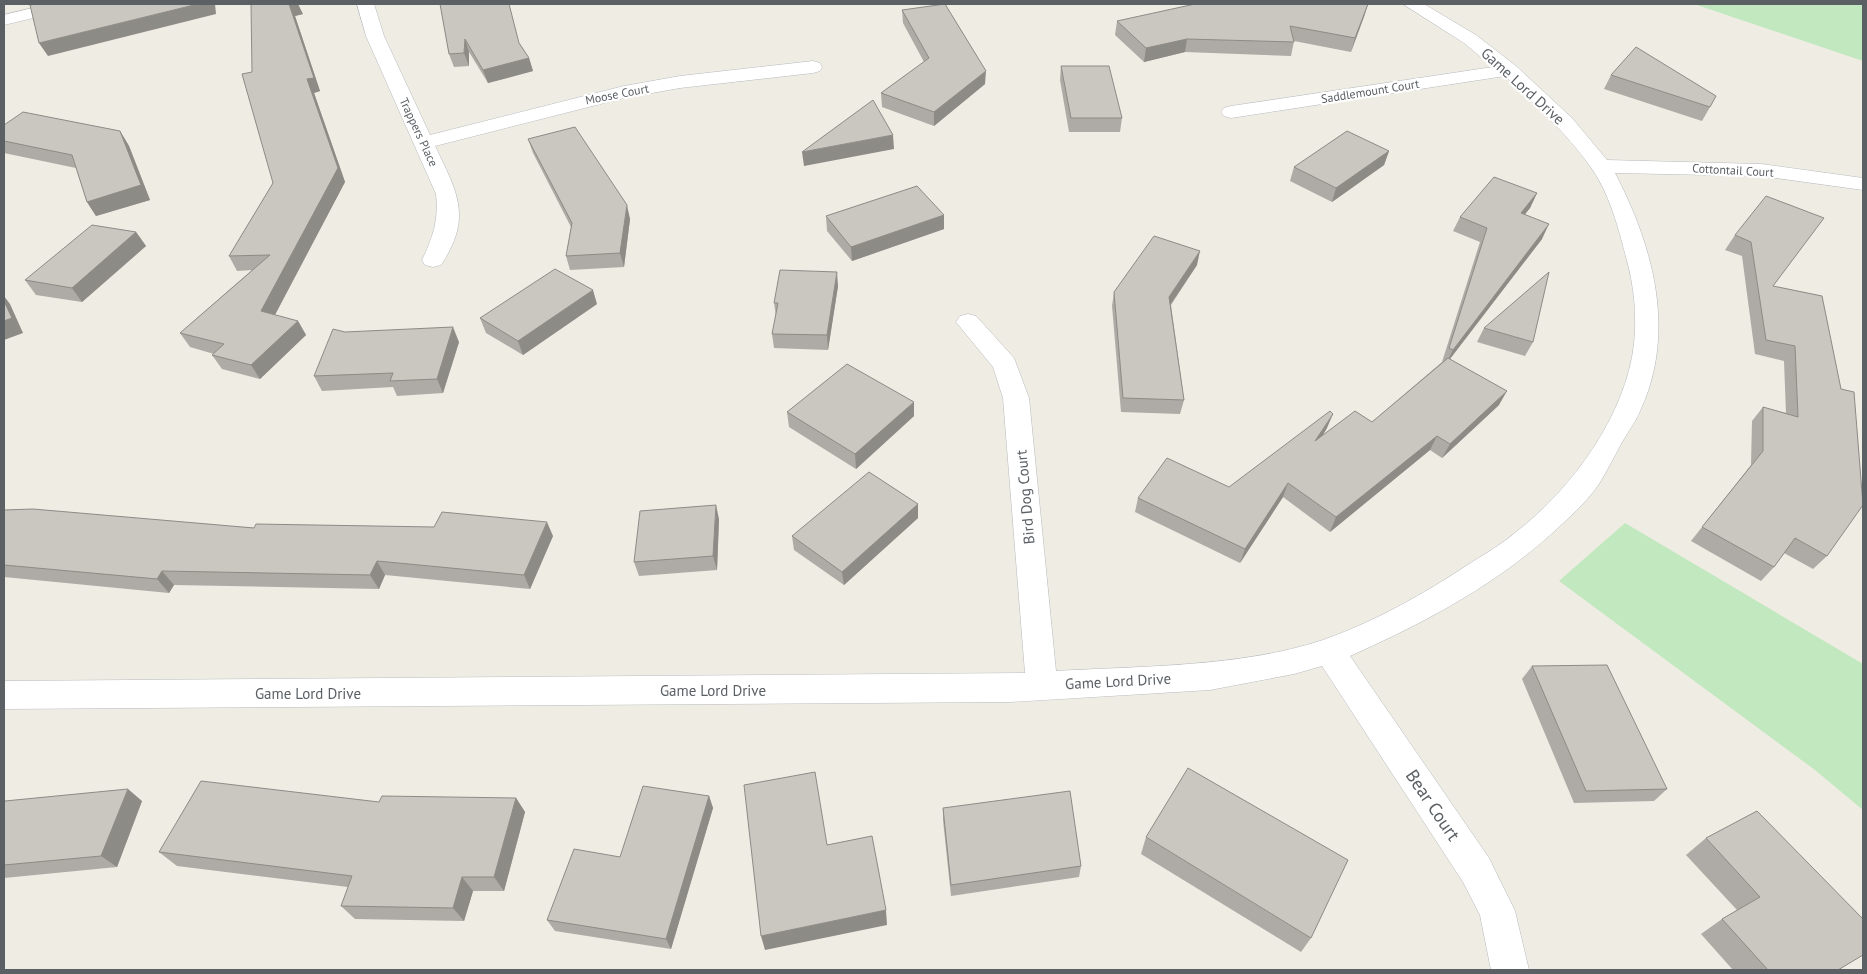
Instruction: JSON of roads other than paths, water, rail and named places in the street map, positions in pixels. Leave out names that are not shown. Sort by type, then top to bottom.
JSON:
[{"type":"street","points":[[4,20],[69,4]]},
{"type":"street","name":"Trappers Place","points":[[365,4],[390,69],[425,142],[447,194],[450,213],[449,229],[433,260]]},
{"type":"street","name":"Game Lord Drive","points":[[4,695],[1042,686],[1210,676],[1294,661],[1329,651],[1400,620],[1449,593],[1527,540],[1564,505],[1589,477],[1627,411],[1639,378],[1646,345],[1647,316],[1645,285],[1631,232],[1620,204],[1601,166],[1565,122],[1509,70],[1470,39],[1412,4]]},
{"type":"street","name":"Moose Court","points":[[425,142],[624,92],[680,82],[813,67]]},
{"type":"street","name":"Saddlemount Court","points":[[1231,112],[1509,70]]},
{"type":"street","name":"Cottontail Court","points":[[1601,166],[1761,170],[1863,184]]},
{"type":"street","name":"Bird Dog Court","points":[[968,322],[1004,364],[1016,398],[1042,686]]},
{"type":"street","name":"Bear Court","points":[[1329,651],[1476,870],[1497,911],[1510,970]]}]
